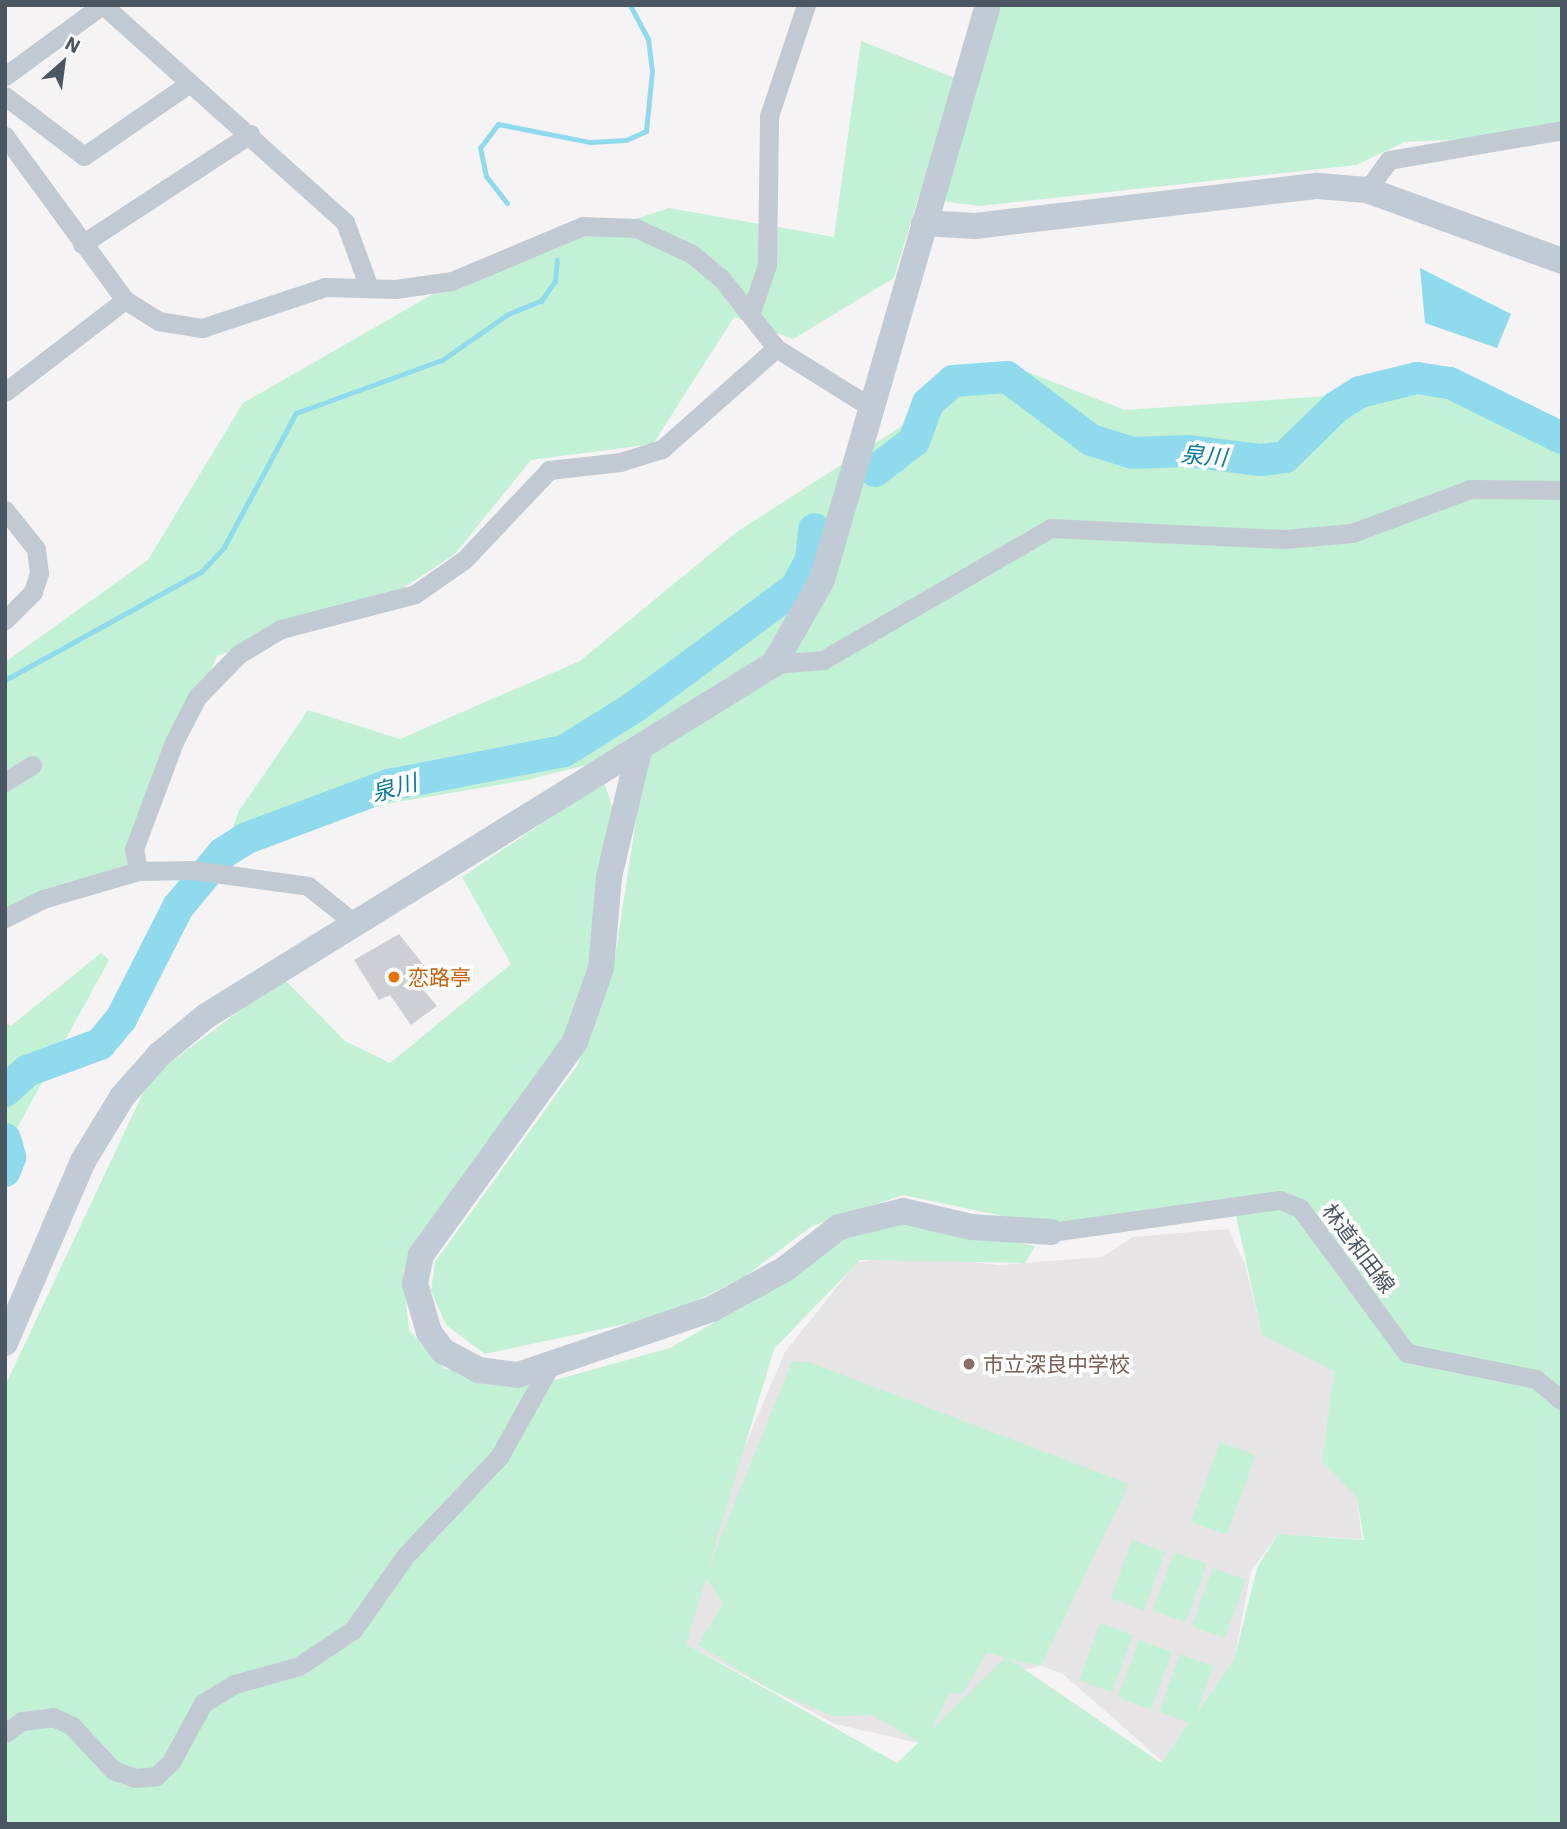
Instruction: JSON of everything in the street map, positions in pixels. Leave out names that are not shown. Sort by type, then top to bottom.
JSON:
[{"type":"street","points":[[5,76],[102,5],[187,85],[250,134],[345,222],[368,285]]},
{"type":"street","points":[[751,312],[767,265],[769,116],[806,5]]},
{"type":"street","points":[[774,664],[822,580],[988,5]]},
{"type":"street","points":[[5,96],[84,156],[187,85]]},
{"type":"street","points":[[1367,190],[1389,160],[1562,130]]},
{"type":"street","points":[[82,244],[250,134]]},
{"type":"street","points":[[5,136],[124,300],[158,321],[202,328],[301,293],[368,285],[395,289],[452,281],[583,226],[636,228],[692,254],[751,312],[776,348],[872,408]]},
{"type":"street","points":[[924,223],[975,226],[1268,187],[1367,190],[1562,261]]},
{"type":"street","points":[[5,392],[124,300]]},
{"type":"street","points":[[138,871],[134,849],[174,742],[197,697],[239,654],[281,629],[415,594],[464,560],[549,470],[620,462],[662,449],[776,348]]},
{"type":"street","points":[[5,1343],[83,1161],[122,1097],[159,1055],[206,1016],[774,664],[822,660],[1051,528],[1284,539],[1352,533],[1470,489],[1562,489]]},
{"type":"street","points":[[5,510],[36,549],[39,572],[33,592],[5,620]]},
{"type":"street","points":[[639,750],[609,877],[601,968],[575,1042],[421,1255],[415,1284],[429,1332],[443,1352],[478,1370],[518,1376],[712,1309],[785,1269],[839,1227],[903,1212],[971,1227],[1051,1232]]},
{"type":"street","points":[[5,782],[32,765]]},
{"type":"street","points":[[5,918],[43,899],[138,871],[193,870],[308,886],[354,923]]},
{"type":"street","name":"林道和田線","points":[[1051,1232],[1280,1200],[1300,1208],[1408,1353],[1536,1379],[1562,1401]]},
{"type":"street","points":[[5,1733],[22,1721],[53,1717],[72,1726],[113,1770],[135,1778],[156,1776],[171,1762],[203,1703],[235,1684],[299,1666],[353,1630],[407,1555],[499,1457],[551,1364]]},
{"type":"shaded area","points":[[1228,1229],[1245,1264],[1262,1334],[1335,1371],[1322,1461],[1357,1498],[1362,1539],[1278,1534],[1251,1571],[1234,1660],[1162,1761],[1063,1674],[1041,1666],[995,1676],[923,1744],[835,1724],[686,1644],[708,1533],[785,1352],[856,1263],[904,1255],[999,1265],[1102,1257],[1133,1237]]},
{"type":"green space","points":[[978,5],[1562,5],[1562,135],[1405,142],[1356,165],[980,206],[918,198],[894,278],[793,339],[734,317],[653,444],[531,460],[455,554],[403,588],[217,656],[133,863],[5,919],[5,662],[148,560],[243,403],[468,274],[669,208],[834,237],[861,41],[965,82]]},
{"type":"green space","points":[[1002,362],[1125,410],[1432,389],[1562,447],[1562,1824],[5,1824],[5,1386],[150,1078],[283,978],[345,1041],[390,1063],[511,964],[462,877],[604,782],[614,812],[585,983],[563,1044],[428,1223],[403,1271],[409,1330],[445,1369],[548,1382],[670,1348],[803,1272],[835,1242],[896,1223],[1035,1246],[1025,1263],[860,1260],[774,1349],[707,1572],[792,1361],[809,1362],[1129,1484],[1041,1666],[1008,1658],[1161,1763],[1189,1723],[1159,1712],[1180,1654],[1213,1666],[1197,1712],[1234,1660],[1257,1568],[1278,1534],[1364,1540],[1357,1498],[1322,1461],[1334,1371],[1262,1335],[1234,1206],[1055,1227],[903,1195],[812,1226],[744,1277],[668,1315],[485,1354],[446,1325],[431,1291],[435,1262],[577,1066],[613,970],[643,774],[606,760],[527,780],[374,806],[256,851],[222,855],[239,811],[308,710],[400,739],[580,661],[738,531]],"holes":[[[706,1578],[723,1603],[698,1645],[775,1692],[833,1716],[872,1715],[919,1742],[897,1763],[686,1644]],[[987,1652],[1005,1658],[931,1730],[949,1694],[963,1693]]]},
{"type":"green space","points":[[101,953],[109,960],[5,1150],[5,1022],[11,1026]]},
{"type":"green space","points":[[1220,1442],[1256,1455],[1227,1535],[1191,1522]]},
{"type":"green space","points":[[1132,1540],[1165,1552],[1144,1610],[1111,1598]]},
{"type":"green space","points":[[1174,1552],[1207,1564],[1186,1622],[1153,1610]]},
{"type":"green space","points":[[1213,1568],[1246,1580],[1225,1638],[1192,1626]]},
{"type":"green space","points":[[1100,1623],[1133,1635],[1112,1692],[1079,1680]]},
{"type":"green space","points":[[1139,1640],[1172,1652],[1151,1709],[1118,1697]]},
{"type":"water","points":[[1420,268],[1511,314],[1497,348],[1425,323]]},
{"type":"building","name":"恋路亭","points":[[399,934],[429,972],[417,982],[437,1006],[411,1025],[390,995],[379,1000],[354,960]]},
{"type":"waterway","points":[[507,203],[486,176],[480,148],[498,124],[590,142],[626,140],[646,131],[652,71],[648,39],[630,5]]},
{"type":"waterway","points":[[5,680],[201,572],[224,547],[296,413],[442,360],[508,314],[541,301],[555,281],[557,260]]},
{"type":"waterway","name":"泉川","points":[[875,471],[914,441],[928,403],[953,381],[1007,377],[1091,440],[1133,453],[1187,451],[1261,460],[1285,457],[1336,407],[1360,392],[1417,378],[1450,383],[1562,438]]},
{"type":"waterway","name":"泉川","points":[[5,1091],[27,1071],[100,1044],[121,1019],[178,907],[223,853],[247,838],[389,785],[564,751],[633,708],[796,588],[811,560],[814,529]]},
{"type":"waterway","name":"泉川","points":[[5,1139],[10,1157],[5,1171]]},
{"type":"place","name":"恋路亭","points":[[394,977]]},
{"type":"place","name":"市立深良中学校","points":[[969,1364]]}]
